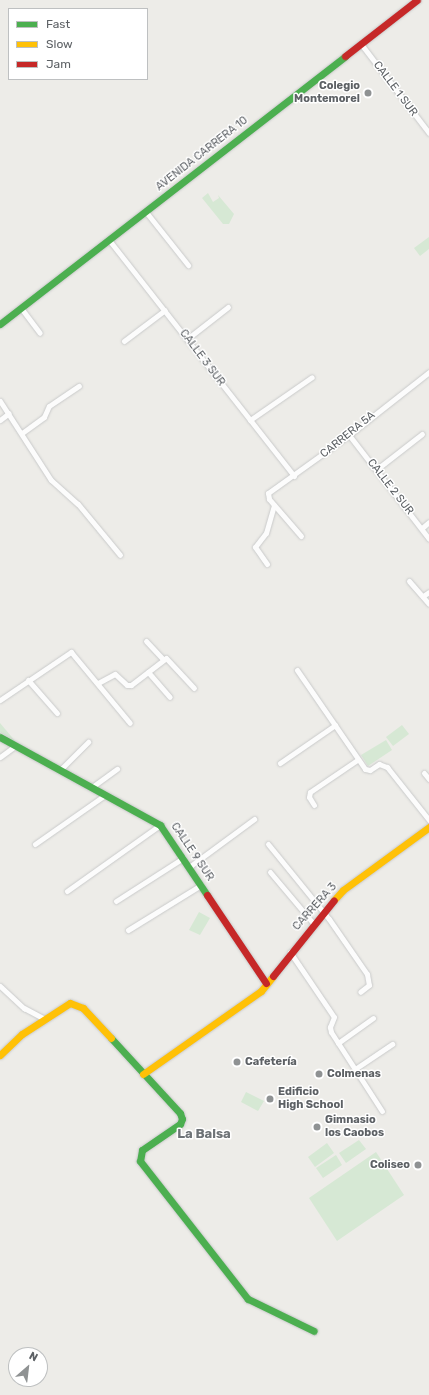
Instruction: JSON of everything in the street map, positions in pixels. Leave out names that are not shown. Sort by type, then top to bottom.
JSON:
[{"type":"street","name":"AVENIDA CARRERA 10","points":[[0,324],[417,0]]},
{"type":"street","name":"CALLE 1 SUR","points":[[361,44],[428,130]]},
{"type":"street","points":[[146,212],[188,266]]},
{"type":"street","name":"CALLE 3 SUR","points":[[109,240],[294,476]]},
{"type":"street","points":[[21,308],[40,332]]},
{"type":"street","points":[[187,339],[228,308]]},
{"type":"street","points":[[124,341],[165,310]]},
{"type":"street","name":"CARRERA 5A","points":[[274,506],[268,497],[268,493],[294,476],[349,435],[420,376],[429,372]]},
{"type":"street","points":[[250,420],[312,377]]},
{"type":"street","points":[[22,433],[44,417],[49,406],[79,386]]},
{"type":"street","points":[[0,401],[22,433],[50,480],[78,504],[120,555]]},
{"type":"street","points":[[0,420],[9,413]]},
{"type":"street","points":[[376,469],[422,434]]},
{"type":"street","name":"CALLE 2 SUR","points":[[349,435],[429,539]]},
{"type":"street","points":[[274,506],[302,536]]},
{"type":"street","points":[[267,564],[255,547],[266,533],[274,506]]},
{"type":"street","points":[[422,528],[429,522]]},
{"type":"street","points":[[410,581],[429,604]]},
{"type":"street","points":[[423,596],[429,592]]},
{"type":"street","points":[[146,641],[163,659],[171,661],[194,688]]},
{"type":"street","points":[[0,700],[71,652],[130,723]]},
{"type":"street","points":[[98,683],[115,674],[129,686],[163,659]]},
{"type":"street","points":[[297,670],[358,760],[368,770],[379,764],[387,767],[429,820]]},
{"type":"street","points":[[148,672],[170,697]]},
{"type":"street","points":[[28,680],[57,713]]},
{"type":"street","points":[[280,762],[335,725]]},
{"type":"street","name":"CALLE 9 SUR","points":[[0,737],[160,825],[266,983]]},
{"type":"street","points":[[60,770],[88,742]]},
{"type":"street","points":[[0,757],[15,746]]},
{"type":"street","points":[[314,805],[309,796],[310,792],[358,760]]},
{"type":"street","points":[[92,787],[117,769]]},
{"type":"street","points":[[424,773],[429,779]]},
{"type":"street","points":[[34,844],[105,794]]},
{"type":"street","points":[[189,867],[254,819]]},
{"type":"street","points":[[67,891],[160,825]]},
{"type":"street","name":"CARRERA 3","points":[[143,1074],[241,1008],[261,992],[266,983],[313,923],[343,890],[429,827]]},
{"type":"street","points":[[268,844],[323,912],[369,977],[369,985],[360,992]]},
{"type":"street","points":[[116,901],[183,858]]},
{"type":"street","points":[[270,872],[313,923]]},
{"type":"street","points":[[128,930],[201,885]]},
{"type":"street","points":[[290,952],[334,1017],[330,1030],[382,1111]]},
{"type":"street","points":[[0,986],[24,1008],[45,1019]]},
{"type":"street","points":[[0,1055],[22,1034],[64,1005],[76,1004],[82,1008],[182,1119],[180,1124],[142,1150],[140,1161],[248,1299],[314,1330]]},
{"type":"street","points":[[338,1043],[374,1018]]},
{"type":"street","points":[[355,1069],[392,1044]]},
{"type":"green space","points":[[208,193],[213,202],[219,198],[218,195],[234,214],[229,224],[223,224],[202,198]]},
{"type":"green space","points":[[429,237],[429,249],[420,256],[414,248]]},
{"type":"green space","points":[[0,723],[16,742],[0,732]]},
{"type":"green space","points":[[402,725],[409,734],[393,746],[386,737]]},
{"type":"green space","points":[[386,740],[392,750],[368,766],[361,755]]},
{"type":"green space","points":[[199,912],[210,918],[200,935],[189,930]]},
{"type":"green space","points":[[246,1092],[264,1101],[258,1111],[241,1102]]},
{"type":"green space","points":[[359,1140],[366,1149],[346,1163],[339,1153]]},
{"type":"green space","points":[[327,1143],[334,1153],[315,1167],[308,1157]]},
{"type":"green space","points":[[376,1152],[404,1195],[337,1241],[309,1198]]},
{"type":"green space","points":[[336,1155],[342,1165],[323,1178],[316,1168]]},
{"type":"traffic: fast","points":[[0,324],[345,56]]},
{"type":"traffic: fast","points":[[0,737],[160,825],[207,895]]},
{"type":"traffic: fast","points":[[111,1038],[180,1113],[182,1119],[180,1124],[142,1150],[140,1161],[248,1299],[314,1331]]},
{"type":"traffic: slow","points":[[334,900],[343,890],[429,827]]},
{"type":"traffic: slow","points":[[143,1074],[261,991],[273,976]]},
{"type":"traffic: slow","points":[[0,1055],[22,1034],[70,1003],[83,1008],[111,1038]]},
{"type":"traffic: jam","points":[[345,56],[417,0]]},
{"type":"traffic: jam","points":[[207,895],[266,983]]},
{"type":"traffic: jam","points":[[273,976],[334,900]]},
{"type":"place","name":"Colegio Montemorel","points":[[368,93]]},
{"type":"place","name":"Cafetería","points":[[237,1062]]},
{"type":"place","name":"Colmenas","points":[[319,1074]]},
{"type":"place","name":"Edificio High School","points":[[270,1099]]},
{"type":"place","name":"Gimnasio los Caobos","points":[[317,1127]]},
{"type":"place","name":"Coliseo","points":[[418,1165]]},
{"type":"district","name":"La Balsa","points":[[204,1134]]}]
